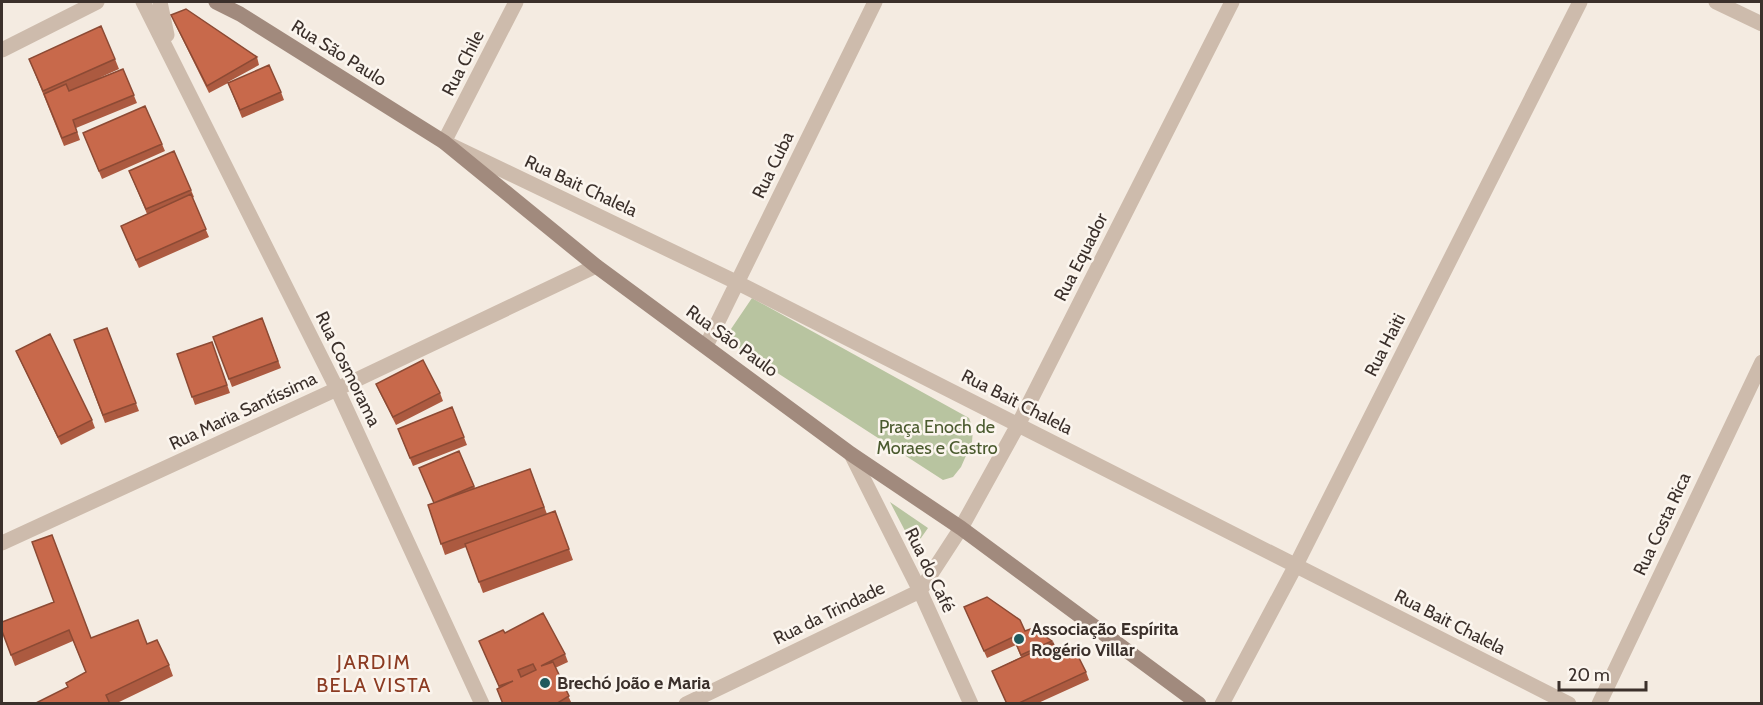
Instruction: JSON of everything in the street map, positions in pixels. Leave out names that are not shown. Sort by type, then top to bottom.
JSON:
[{"type":"main road","name":"Rua São Paulo","points":[[216,2],[240,14],[444,142],[597,266],[851,454],[961,528],[1199,704]]},
{"type":"main road","name":"Rua São Paulo","points":[[225,2],[240,14]]},
{"type":"street","points":[[62,21],[85,2]]},
{"type":"street","points":[[2,50],[97,2]]},
{"type":"street","name":"Rua Cosmorama","points":[[143,2],[337,389],[482,704]]},
{"type":"street","name":"Rua Cosmorama","points":[[160,2],[171,56]]},
{"type":"street","name":"Rua Chile","points":[[444,142],[516,2]]},
{"type":"street","name":"Rua Cuba","points":[[706,346],[875,2]]},
{"type":"street","name":"Rua Equador","points":[[961,528],[1018,425],[1232,2]]},
{"type":"street","name":"Rua Haiti","points":[[1222,704],[1296,566],[1580,2]]},
{"type":"street","points":[[1716,2],[1761,24]]},
{"type":"street","name":"Rua Bait Chalela","points":[[444,142],[736,282],[1569,704]]},
{"type":"street","name":"Rua Maria Santíssima","points":[[2,543],[597,266]]},
{"type":"street","name":"Rua Costa Rica","points":[[1599,704],[1761,362]]},
{"type":"street","name":"Rua do Café","points":[[851,454],[920,591],[971,704]]},
{"type":"street","points":[[920,591],[961,528]]},
{"type":"street","name":"Rua da Trindade","points":[[686,704],[920,591]]},
{"type":"green space","name":"Praça Enoch de Moraes e Castro","points":[[752,298],[969,418],[973,429],[972,442],[961,467],[953,477],[943,480],[734,345],[731,329]]},
{"type":"green space","points":[[890,502],[928,528],[914,548]]},
{"type":"building","points":[[186,9],[257,57],[207,86],[171,15]]},
{"type":"building","points":[[101,26],[115,59],[43,91],[29,59]]},
{"type":"building","points":[[269,65],[281,92],[240,110],[228,83]]},
{"type":"building","points":[[123,69],[134,95],[73,120],[77,132],[62,138],[44,94],[66,84],[69,91]]},
{"type":"building","points":[[145,106],[162,144],[99,171],[83,133]]},
{"type":"building","points":[[174,151],[191,190],[146,209],[129,171]]},
{"type":"building","points":[[191,194],[206,229],[136,260],[121,226]]},
{"type":"building","points":[[262,318],[278,361],[229,379],[213,337]]},
{"type":"building","points":[[107,328],[136,403],[103,415],[74,340]]},
{"type":"building","points":[[50,334],[92,420],[58,437],[16,351]]},
{"type":"building","points":[[212,342],[227,385],[192,397],[177,354]]},
{"type":"building","points":[[423,360],[440,393],[393,417],[376,384]]},
{"type":"building","points":[[452,407],[464,437],[410,458],[398,429]]},
{"type":"building","points":[[459,451],[474,486],[434,503],[419,468]]},
{"type":"building","points":[[530,469],[544,507],[441,544],[428,505]]},
{"type":"building","points":[[555,511],[569,549],[479,582],[465,544]]},
{"type":"building","points":[[52,535],[91,638],[138,620],[147,644],[157,640],[169,665],[106,695],[110,704],[34,704],[68,687],[66,683],[86,672],[69,630],[11,655],[2,631],[2,622],[54,602],[32,542]]},
{"type":"building","points":[[987,597],[1020,620],[1025,631],[1033,628],[1052,641],[1021,655],[1013,637],[984,651],[964,607]]},
{"type":"building","points":[[543,613],[565,654],[541,666],[553,662],[569,696],[556,704],[503,704],[497,689],[513,681],[499,686],[479,641],[503,630],[505,633]],"holes":[[[533,664],[536,670],[521,677],[518,670]]]},
{"type":"building","points":[[1053,643],[1058,653],[1066,649],[1079,658],[1086,672],[1017,704],[1007,704],[992,671]]},
{"type":"place","name":"Associação Espírita Rogério Villar","points":[[1019,639]]},
{"type":"place","name":"Brechó João e Maria","points":[[545,683]]},
{"type":"district","name":"JARDIM BELA VISTA","points":[[374,674]]}]
